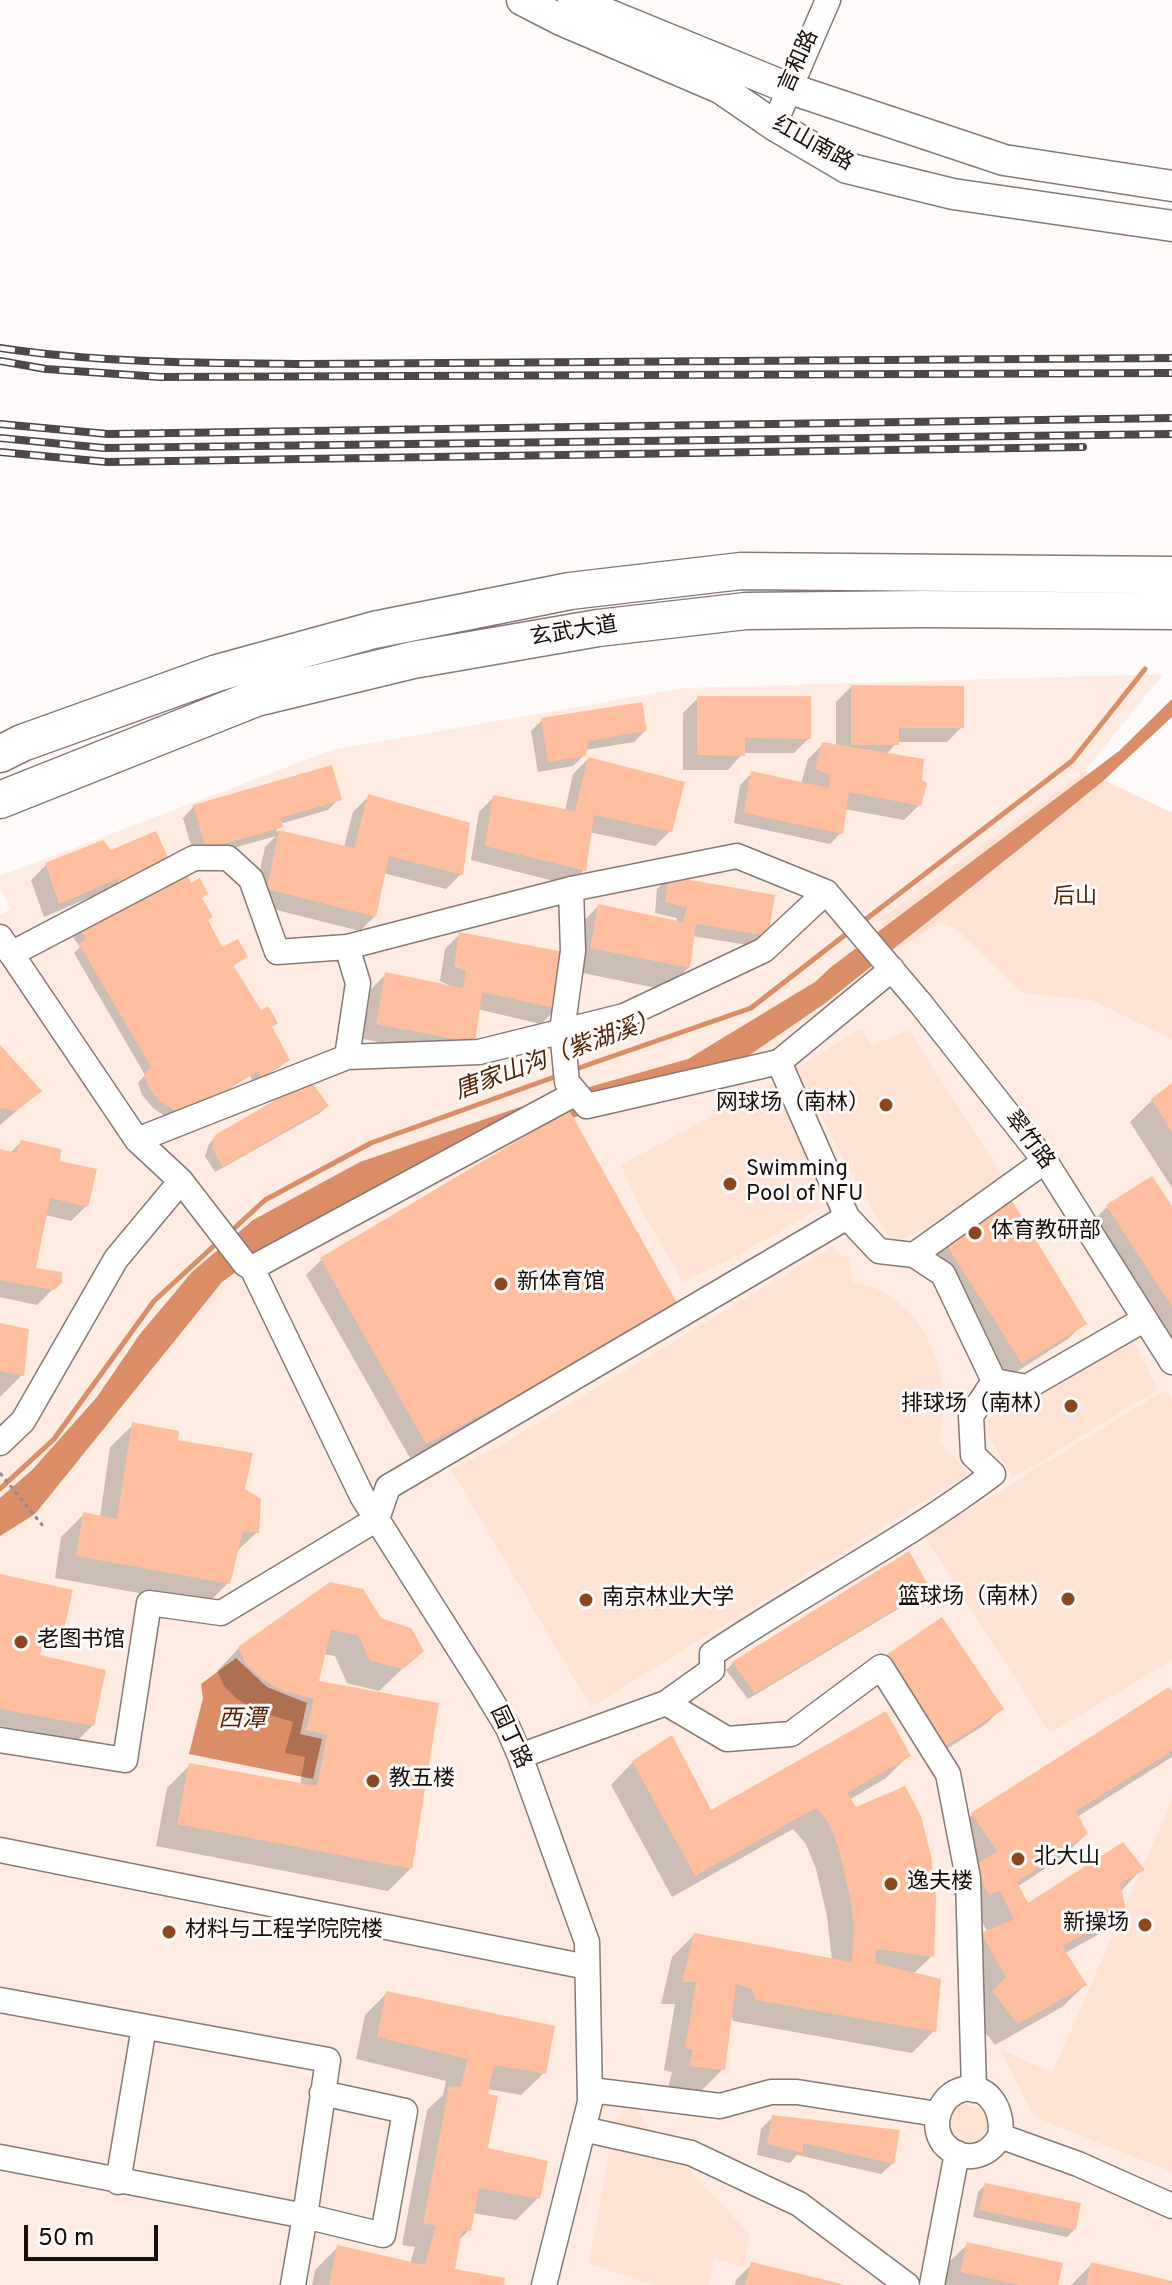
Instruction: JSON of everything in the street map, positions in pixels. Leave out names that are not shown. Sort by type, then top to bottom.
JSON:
[{"type":"highway","name":"玄武大道","points":[[7,748],[217,673],[374,630],[570,591],[741,571],[1172,575]]},
{"type":"highway","name":"玄武大道","points":[[0,800],[256,698],[413,660],[598,628],[746,611],[1172,611]]},
{"type":"main road","name":"红山南路","points":[[522,0],[561,20],[720,88],[774,125],[847,168],[953,194],[1172,226]]},
{"type":"main road","name":"红山南路","points":[[573,0],[788,88],[1004,160],[1172,186]]},
{"type":"street","name":"言和路","points":[[774,125],[828,0]]},
{"type":"street","points":[[6,945],[194,858],[228,858],[251,879],[277,952],[347,947],[571,889],[737,856],[826,892],[764,950],[624,1016],[479,1052],[347,1057],[137,1140]]},
{"type":"street","points":[[571,889],[573,951],[562,1031],[570,1079],[587,1106],[779,1062],[892,969]]},
{"type":"street","name":"翠竹路","points":[[826,892],[892,969],[1045,1161],[1172,1362]]},
{"type":"street","name":"园丁路","points":[[6,945],[137,1140],[181,1181],[245,1264],[252,1268],[362,1496],[482,1685],[508,1728],[520,1756],[587,1942],[591,2090],[544,2285]]},
{"type":"street","points":[[347,947],[358,983],[347,1057]]},
{"type":"street","points":[[779,1062],[847,1217],[879,1251],[914,1255],[943,1274],[994,1381]]},
{"type":"street","points":[[252,1268],[570,1079]]},
{"type":"street","points":[[914,1255],[1045,1161]]},
{"type":"street","points":[[0,1443],[23,1421],[116,1259],[181,1181]]},
{"type":"street","points":[[0,1740],[125,1760],[149,1603],[221,1613],[377,1519],[388,1487],[847,1217]]},
{"type":"street","points":[[994,1381],[1027,1387],[1145,1319]]},
{"type":"street","points":[[520,1756],[666,1703],[712,1670],[712,1654],[823,1582],[874,1556],[993,1474],[973,1455],[971,1416],[994,1381]]},
{"type":"street","points":[[666,1703],[727,1739],[791,1734],[881,1667],[948,1774],[968,1878],[974,2090]]},
{"type":"street","points":[[0,1850],[587,1967]]},
{"type":"street","points":[[0,2000],[328,2060],[293,2285]]},
{"type":"street","points":[[118,2182],[144,2027]]},
{"type":"street","points":[[591,2090],[720,2106],[771,2092],[797,2092],[937,2114]]},
{"type":"street","points":[[974,2090],[992,2099],[999,2110],[1002,2124],[1000,2136],[988,2152],[977,2157],[965,2156],[942,2141],[937,2114],[954,2093],[974,2090]]},
{"type":"street","points":[[0,2157],[305,2216],[383,2235],[405,2111],[322,2093]]},
{"type":"street","points":[[583,2129],[691,2153],[799,2204],[907,2285]]},
{"type":"street","points":[[1000,2136],[1078,2164],[1172,2206]]},
{"type":"street","points":[[932,2285],[957,2153]]},
{"type":"path","points":[[0,1474],[43,1526]]},
{"type":"shaded area","name":"南京林业大学","points":[[1163,674],[1085,771],[1172,813],[1172,2285],[0,2285],[0,915],[10,909],[0,886],[0,876],[332,750],[684,688]]},
{"type":"green space","name":"后山","points":[[1085,771],[1172,813],[1172,1039],[1091,1000],[1022,993],[958,930],[940,922],[900,949],[879,920]]},
{"type":"green space","name":"网球场（南林）","points":[[862,1028],[871,1045],[909,1030],[1008,1185],[892,1244],[796,1068]]},
{"type":"green space","name":"Swimming Pool of NFU","points":[[773,1083],[792,1108],[837,1198],[740,1254],[683,1282],[638,1204],[621,1165]]},
{"type":"green space","points":[[833,1246],[840,1256],[849,1255],[853,1282],[877,1289],[896,1301],[925,1334],[940,1375],[943,1397],[939,1441],[968,1474],[591,1707],[451,1469],[498,1447]]},
{"type":"green space","name":"排球场（南林）","points":[[1130,1335],[1158,1389],[1013,1478],[982,1424]]},
{"type":"green space","name":"篮球场（南林）","points":[[1165,1390],[1172,1401],[1172,1660],[1050,1733],[925,1537]]},
{"type":"green space","name":"新操场","points":[[1172,1801],[1172,2172],[1034,2117],[1000,2049],[1052,2073]]},
{"type":"green space","points":[[963,2103],[985,2115],[989,2132],[988,2140],[960,2148],[946,2125],[951,2111]]},
{"type":"green space","points":[[626,2109],[636,2109],[750,2235],[743,2268],[714,2258],[709,2285],[654,2285],[589,2264],[615,2121]]},
{"type":"water","points":[[1172,699],[1172,717],[1103,781],[824,1004],[751,1054],[694,1084],[518,1133],[464,1154],[307,1224],[276,1243],[222,1282],[35,1514],[0,1536],[0,1498],[33,1469],[97,1397],[140,1334],[192,1272],[253,1220],[360,1162],[526,1105],[688,1059],[815,982],[1119,751]]},
{"type":"water","name":"西潭","points":[[236,1658],[267,1687],[307,1703],[300,1734],[322,1739],[313,1779],[189,1754],[203,1698],[201,1684]]},
{"type":"building","points":[[851,685],[964,686],[964,728],[899,728],[899,745],[851,745]]},
{"type":"building","points":[[697,696],[811,696],[811,739],[745,738],[745,756],[697,755]]},
{"type":"building","points":[[642,702],[647,731],[588,741],[586,756],[548,762],[541,718]]},
{"type":"building","points":[[822,742],[924,759],[922,780],[927,783],[921,806],[849,792],[843,834],[744,813],[751,771],[829,788],[830,775],[815,769]]},
{"type":"building","points":[[588,757],[685,782],[672,832],[594,815],[586,871],[485,846],[493,795],[575,811]]},
{"type":"building","points":[[332,765],[342,800],[280,818],[283,827],[206,849],[193,805]]},
{"type":"building","points":[[368,794],[470,823],[463,875],[389,856],[376,917],[267,889],[279,830],[354,848]]},
{"type":"building","points":[[156,831],[172,866],[119,888],[119,878],[59,904],[45,863],[103,840],[111,850]]},
{"type":"building","points":[[184,868],[191,883],[200,878],[208,894],[202,898],[213,917],[208,920],[222,947],[238,939],[248,957],[233,965],[261,1010],[268,1006],[278,1023],[272,1027],[290,1060],[261,1077],[258,1071],[220,1093],[206,1109],[174,1110],[160,1101],[149,1088],[144,1075],[151,1067],[79,944],[86,939],[78,928]]},
{"type":"building","points":[[668,876],[775,895],[768,936],[696,924],[690,968],[590,948],[598,904],[683,922],[687,907],[665,902]]},
{"type":"building","points":[[459,932],[569,953],[558,1009],[482,992],[475,1043],[376,1024],[385,972],[463,988],[466,971],[454,966]]},
{"type":"building","points":[[0,1045],[42,1091],[16,1111],[0,1108]]},
{"type":"building","points":[[310,1080],[329,1106],[223,1167],[212,1148],[215,1135]]},
{"type":"building","points":[[1172,1083],[1172,1132],[1151,1099]]},
{"type":"building","name":"新体育馆","points":[[569,1110],[681,1310],[426,1444],[320,1258]]},
{"type":"building","points":[[21,1140],[61,1149],[60,1161],[97,1169],[88,1207],[50,1198],[36,1268],[62,1272],[62,1283],[54,1290],[0,1280],[0,1149],[16,1153]]},
{"type":"building","points":[[1152,1176],[1172,1206],[1172,1307],[1106,1205]]},
{"type":"building","points":[[1011,1199],[1087,1324],[1022,1364],[944,1241]]},
{"type":"building","points":[[0,1323],[29,1329],[24,1376],[0,1371]]},
{"type":"building","points":[[132,1422],[179,1431],[178,1440],[253,1453],[245,1489],[261,1499],[259,1533],[243,1531],[230,1584],[76,1556],[83,1512],[117,1519]]},
{"type":"building","points":[[909,1551],[930,1588],[755,1693],[732,1662]]},
{"type":"building","name":"老图书馆","points":[[0,1574],[73,1590],[64,1629],[47,1624],[40,1655],[106,1670],[94,1726],[0,1709]]},
{"type":"building","name":"教五楼","points":[[330,1582],[363,1589],[381,1618],[411,1628],[424,1651],[403,1669],[370,1661],[358,1635],[331,1630],[319,1681],[439,1703],[412,1869],[177,1824],[189,1763],[317,1786],[327,1735],[306,1730],[314,1699],[280,1690],[259,1676],[246,1664],[238,1647]]},
{"type":"building","points":[[942,1617],[1004,1709],[941,1749],[886,1655]]},
{"type":"building","name":"北大山","points":[[1169,1687],[1172,1691],[1172,1751],[1076,1811],[1088,1834],[1017,1882],[1028,1903],[1123,1842],[1145,1870],[1120,1883],[1126,1911],[1062,1946],[1087,1985],[1018,2024],[992,1991],[1006,1977],[981,1933],[1014,1919],[1000,1891],[989,1895],[973,1867],[997,1851],[971,1813]]},
{"type":"building","name":"逸夫楼","points":[[886,1711],[911,1756],[847,1793],[856,1807],[905,1786],[921,1816],[931,1856],[936,1897],[934,1957],[876,1949],[875,1963],[941,1979],[936,2032],[755,2000],[752,1989],[736,1984],[725,2070],[689,2066],[693,2050],[685,2048],[696,1982],[682,1982],[694,1933],[852,1962],[854,1926],[849,1893],[838,1846],[828,1822],[816,1808],[695,1876],[632,1761],[672,1735],[711,1810]]},
{"type":"building","points":[[386,1991],[555,2026],[546,2074],[494,2065],[488,2094],[498,2096],[488,2148],[548,2161],[540,2199],[479,2188],[471,2231],[462,2231],[455,2269],[505,2278],[504,2285],[329,2285],[337,2245],[425,2265],[436,2225],[423,2224],[449,2086],[461,2087],[467,2059],[377,2037]]},
{"type":"building","points":[[772,2115],[900,2130],[894,2164],[803,2143],[803,2153],[767,2144]]},
{"type":"building","points":[[985,2183],[1081,2203],[1076,2230],[979,2210]]},
{"type":"building","points":[[967,2242],[1063,2263],[1058,2285],[1020,2285],[960,2272]]},
{"type":"building","points":[[751,2262],[842,2284],[842,2285],[745,2285]]},
{"type":"building","points":[[1091,2262],[1172,2281],[1172,2285],[1086,2285]]},
{"type":"waterway","name":"唐家山沟（紫湖溪）","points":[[861,923],[1072,761],[1145,669]]},
{"type":"waterway","name":"唐家山沟（紫湖溪）","points":[[573,1070],[751,1008],[850,931]]},
{"type":"waterway","name":"唐家山沟（紫湖溪）","points":[[229,1233],[265,1200],[371,1143],[560,1075]]},
{"type":"waterway","name":"唐家山沟（紫湖溪）","points":[[0,1489],[54,1439],[154,1301],[218,1242]]},
{"type":"railway","points":[[0,348],[113,359],[301,364],[1172,358]]},
{"type":"railway","points":[[0,361],[46,369],[160,377],[1172,373]]},
{"type":"railway","points":[[0,424],[108,434],[1172,418]]},
{"type":"railway","points":[[0,438],[104,448],[1172,434]]},
{"type":"railway","points":[[0,452],[107,462],[1083,447]]},
{"type":"place","name":"网球场（南林）","points":[[886,1105]]},
{"type":"place","name":"Swimming Pool of NFU","points":[[730,1184]]},
{"type":"place","name":"体育教研部","points":[[975,1233]]},
{"type":"place","name":"新体育馆","points":[[501,1284]]},
{"type":"place","name":"排球场（南林）","points":[[1071,1406]]},
{"type":"place","name":"篮球场（南林）","points":[[1068,1599]]},
{"type":"place","name":"南京林业大学","points":[[586,1600]]},
{"type":"place","name":"老图书馆","points":[[21,1642]]},
{"type":"place","name":"教五楼","points":[[373,1781]]},
{"type":"place","name":"北大山","points":[[1018,1859]]},
{"type":"place","name":"逸夫楼","points":[[891,1884]]},
{"type":"place","name":"新操场","points":[[1145,1925]]},
{"type":"place","name":"材料与工程学院院楼","points":[[169,1932]]}]
